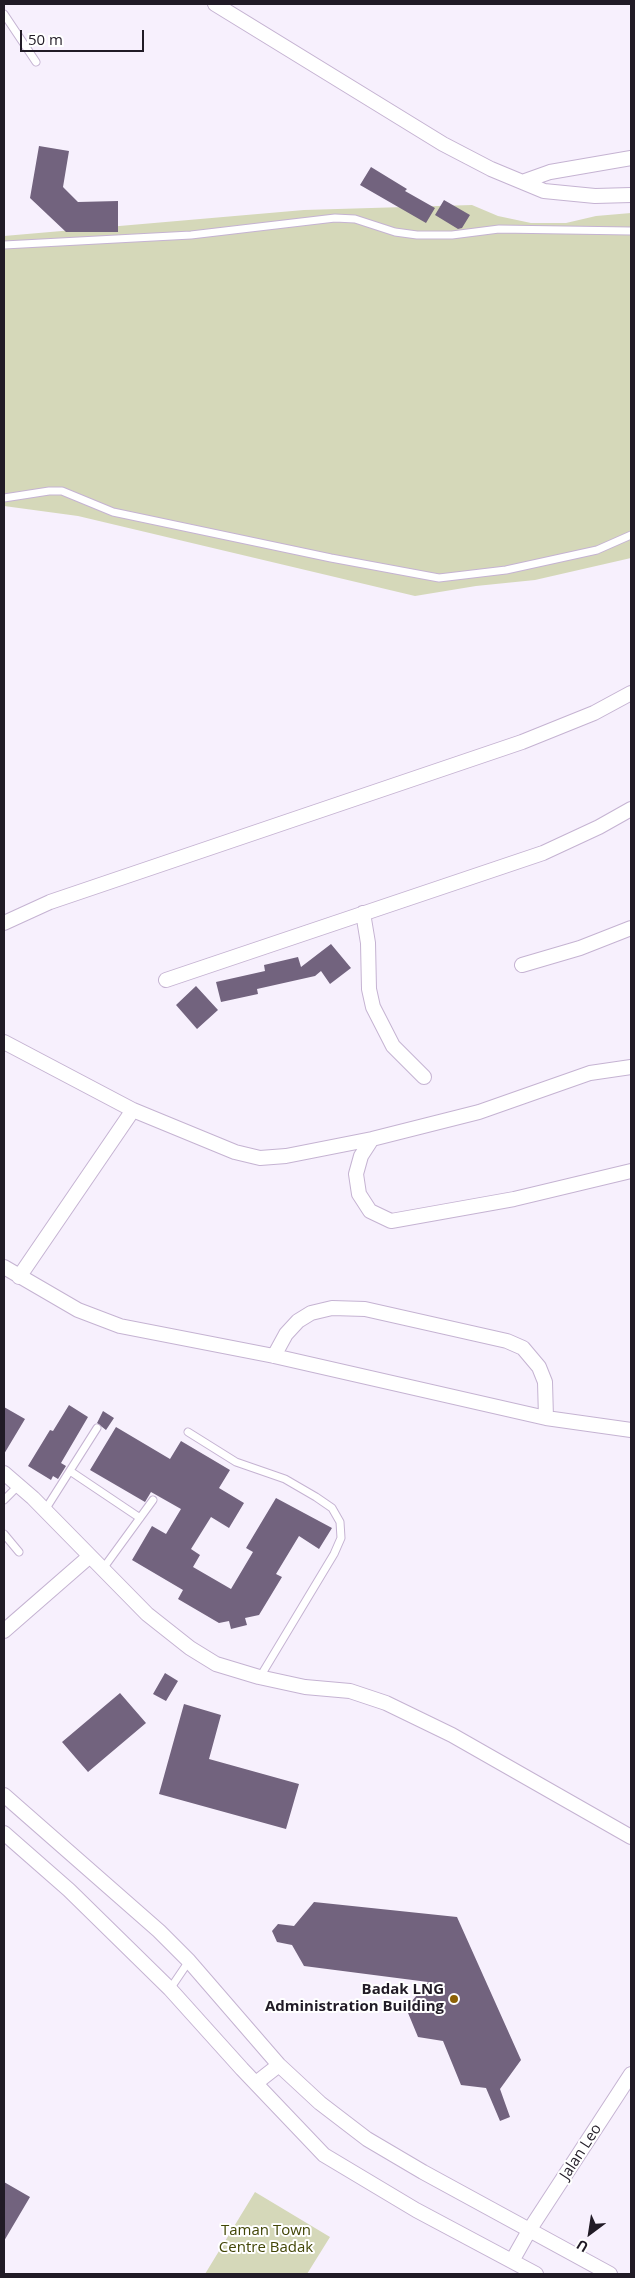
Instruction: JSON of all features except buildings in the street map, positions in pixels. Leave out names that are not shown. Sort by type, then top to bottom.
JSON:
[{"type":"street","points":[[214,4],[443,144],[491,169],[544,191],[595,196],[631,195]]},
{"type":"street","points":[[522,182],[550,172],[631,158]]},
{"type":"street","points":[[4,923],[50,902],[522,742],[594,713],[631,693]]},
{"type":"street","points":[[166,980],[543,853],[599,827],[631,809]]},
{"type":"street","points":[[363,913],[368,943],[369,989],[373,1007],[393,1046],[424,1078]]},
{"type":"street","points":[[522,965],[580,948],[631,928]]},
{"type":"street","points":[[4,1042],[133,1110],[235,1152],[260,1158],[286,1156],[372,1139],[479,1112],[590,1073],[631,1067]]},
{"type":"street","points":[[19,1277],[133,1110]]},
{"type":"street","points":[[372,1139],[360,1156],[356,1174],[359,1194],[370,1211],[391,1221],[514,1199],[631,1171]]},
{"type":"street","points":[[4,1267],[78,1310],[120,1326],[274,1356],[546,1418],[631,1430]]},
{"type":"street","points":[[274,1356],[286,1334],[298,1321],[312,1313],[332,1308],[365,1309],[478,1334],[507,1341],[523,1348],[531,1356],[545,1382],[546,1418]]},
{"type":"street","points":[[4,1473],[45,1510],[147,1614],[190,1648],[216,1664],[259,1677],[305,1687],[350,1691],[386,1703],[452,1735],[631,1837]]},
{"type":"street","points":[[4,1632],[90,1556]]},
{"type":"street","points":[[4,1795],[159,1931],[188,1961],[279,2065],[320,2103],[367,2139],[423,2172],[610,2274]]},
{"type":"street","points":[[4,1833],[69,1890],[170,1989],[256,2084],[324,2154],[416,2210],[536,2274]]},
{"type":"street","points":[[256,2084],[279,2065]]},
{"type":"street","name":"Jalan Leo","points":[[512,2261],[530,2229],[631,2074]]},
{"type":"lane","points":[[4,14],[36,62]]},
{"type":"lane","points":[[4,245],[191,235],[334,218],[355,219],[394,232],[417,235],[452,235],[499,229],[631,231]]},
{"type":"lane","points":[[4,498],[49,491],[62,491],[113,512],[331,558],[439,578],[506,570],[597,550],[631,535]]},
{"type":"lane","points":[[45,1510],[97,1428]]},
{"type":"lane","points":[[188,1432],[236,1462],[285,1480],[316,1497],[332,1508],[340,1522],[341,1538],[334,1554],[259,1677]]},
{"type":"lane","points":[[70,1471],[140,1518]]},
{"type":"lane","points":[[4,1500],[18,1486]]},
{"type":"lane","points":[[102,1570],[153,1500]]},
{"type":"lane","points":[[4,1534],[19,1552]]},
{"type":"lane","points":[[170,1989],[188,1961]]},
{"type":"green space","points":[[472,205],[498,216],[531,223],[566,223],[596,216],[631,213],[631,558],[535,580],[476,586],[415,596],[78,516],[4,506],[4,236],[304,210]]},
{"type":"green space","name":"Taman Town Centre Badak","points":[[255,2192],[330,2237],[307,2274],[205,2274]]},
{"type":"place","name":"Badak LNG Administration Building","points":[[454,1999]]}]
